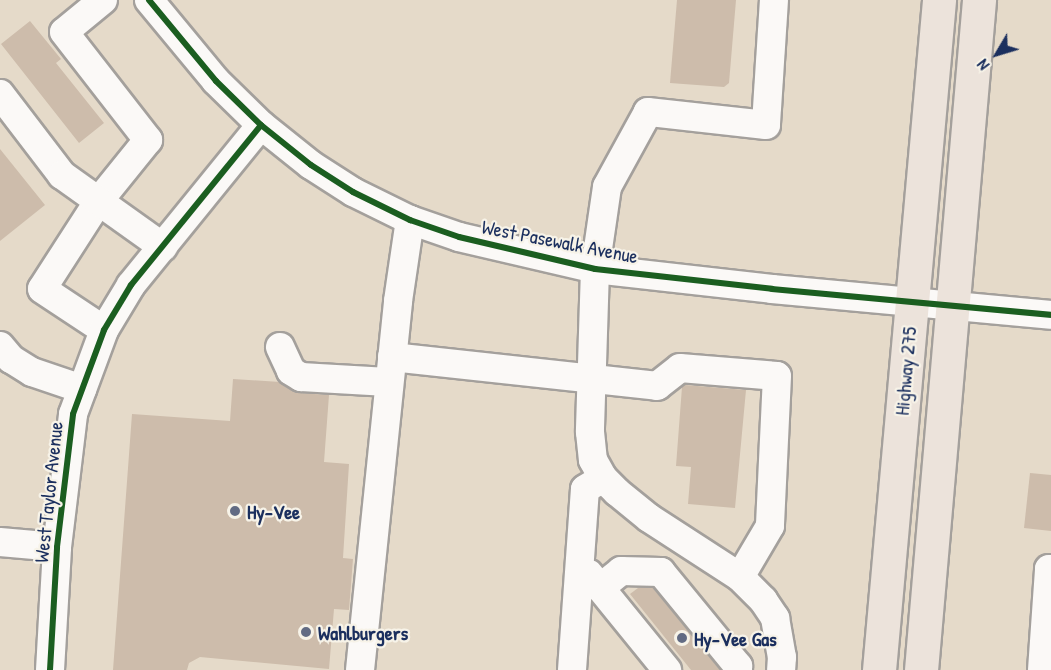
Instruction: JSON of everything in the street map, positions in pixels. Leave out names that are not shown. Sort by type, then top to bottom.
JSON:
[{"type":"highway","name":"Highway 275","points":[[879,670],[939,0]]},
{"type":"highway","points":[[921,670],[979,0]]},
{"type":"street","points":[[103,0],[64,32],[148,140],[98,202],[42,289],[104,330]]},
{"type":"street","name":"West Pasewalk Avenue","points":[[149,0],[216,81],[261,125],[311,165],[353,192],[410,219],[459,237],[596,269],[1051,315]]},
{"type":"street","points":[[774,0],[766,125],[648,112],[608,187],[596,269],[590,432],[593,460],[603,478],[650,518],[740,577],[763,600],[775,618],[782,657],[781,670]]},
{"type":"street","points":[[0,94],[62,175],[164,247]]},
{"type":"street","name":"West Taylor Avenue","points":[[50,670],[57,547],[73,414],[104,330],[131,285],[261,125]]},
{"type":"street","points":[[360,670],[390,369],[410,219]]},
{"type":"street","points":[[0,346],[11,359],[32,372],[82,389]]},
{"type":"street","points":[[279,347],[291,371],[301,377],[390,369],[592,377],[657,386],[680,368],[777,376],[770,526],[740,577]]},
{"type":"street","points":[[572,670],[585,489],[603,478]]},
{"type":"street","points":[[0,542],[57,547]]},
{"type":"street","points":[[580,563],[667,670]]},
{"type":"street","points":[[1042,670],[1048,569],[1051,569]]},
{"type":"street","points":[[600,588],[621,571],[661,572],[738,666],[738,670]]},
{"type":"building","points":[[677,0],[736,0],[729,83],[724,87],[670,83]]},
{"type":"building","points":[[30,21],[61,59],[56,63],[104,123],[79,143],[1,44]]},
{"type":"building","points":[[0,149],[45,205],[0,241]]},
{"type":"building","name":"Hy-Vee","points":[[233,379],[280,382],[300,393],[329,395],[324,462],[349,464],[343,558],[353,559],[349,610],[334,609],[329,669],[200,657],[189,663],[187,670],[113,670],[132,414],[230,421]]},
{"type":"building","points":[[685,385],[746,390],[735,508],[688,504],[691,467],[676,466],[682,387]]},
{"type":"building","points":[[1030,473],[1051,475],[1051,531],[1024,528]]},
{"type":"building","points":[[638,588],[653,588],[720,670],[691,670],[630,594]]},
{"type":"cycle path","points":[[149,0],[216,81],[261,125],[311,165],[353,192],[410,220],[459,237],[595,269],[772,289],[1051,315]]},
{"type":"cycle path","points":[[50,670],[57,547],[73,414],[104,330],[131,285],[261,125]]},
{"type":"place","name":"Hy-Vee","points":[[235,511]]},
{"type":"place","name":"Wahlburgers","points":[[306,632]]},
{"type":"place","name":"Hy-Vee Gas","points":[[682,638]]}]
